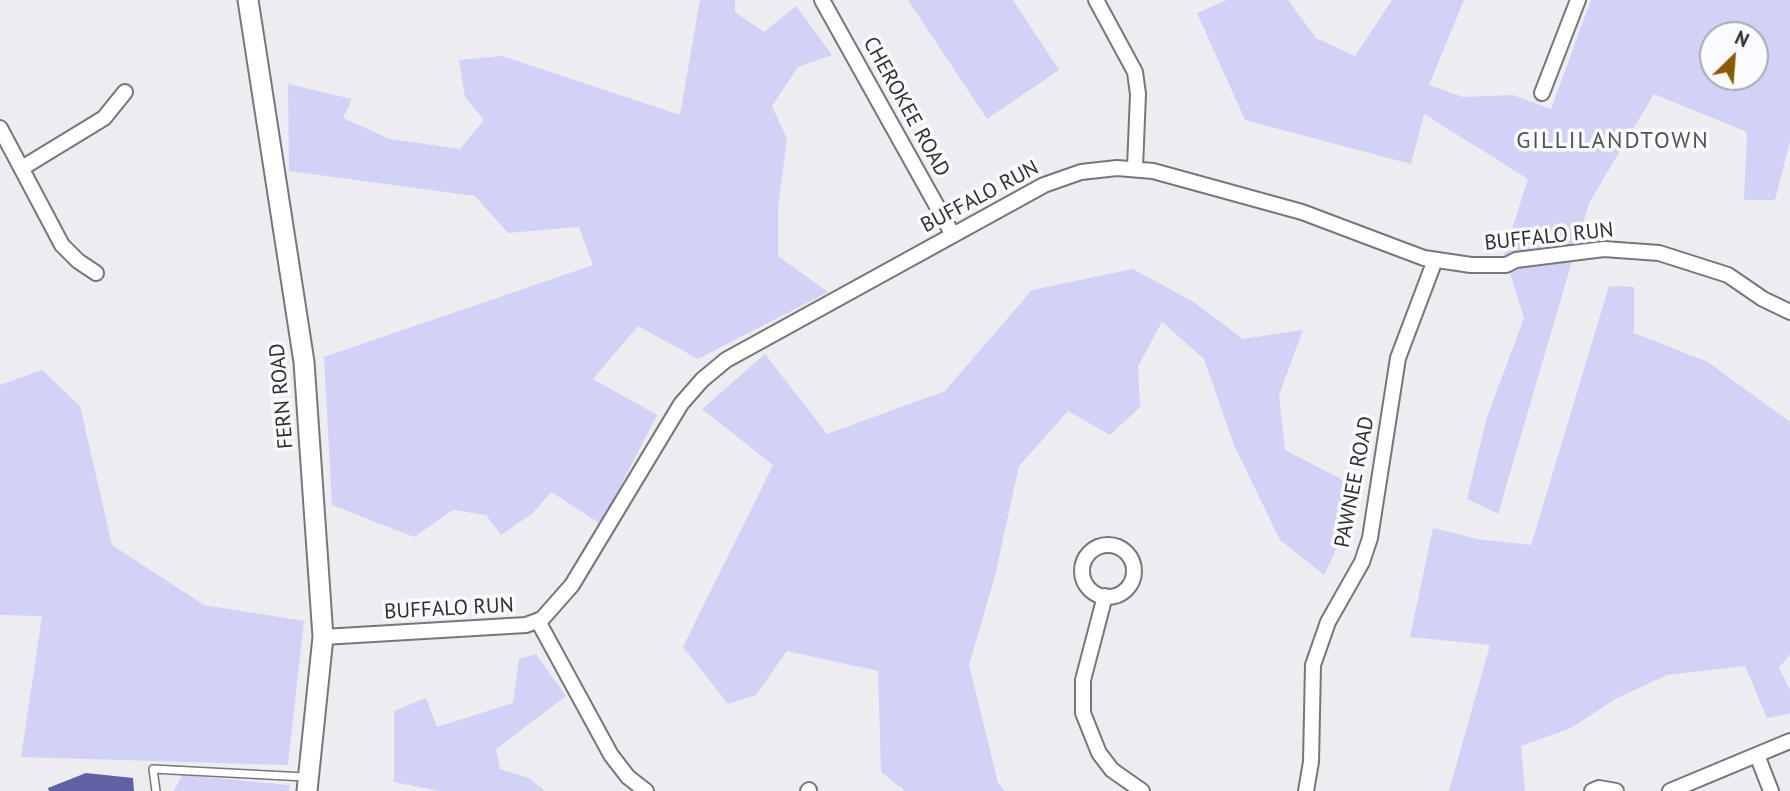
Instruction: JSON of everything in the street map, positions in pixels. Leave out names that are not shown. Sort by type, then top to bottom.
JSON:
[{"type":"street","name":"FERN ROAD","points":[[248,0],[304,362],[323,637],[308,784]]},
{"type":"street","name":"CHEROKEE ROAD","points":[[822,0],[953,235]]},
{"type":"street","points":[[1096,0],[1135,72],[1138,94],[1135,169]]},
{"type":"street","points":[[1542,93],[1578,0]]},
{"type":"street","points":[[22,168],[104,118],[125,92]]},
{"type":"street","points":[[0,128],[62,245],[78,261],[96,273]]},
{"type":"street","name":"BUFFALO RUN","points":[[323,637],[526,625],[537,621],[572,585],[681,404],[702,380],[726,360],[1063,177],[1099,169],[1135,169],[1302,212],[1435,260],[1490,265],[1604,249],[1659,253],[1728,275],[1763,299],[1790,312]]},
{"type":"street","name":"PAWNEE ROAD","points":[[1306,791],[1311,762],[1313,665],[1328,622],[1362,562],[1370,538],[1398,358],[1435,260]]},
{"type":"street","points":[[1105,596],[1083,680],[1083,713],[1099,753],[1112,770],[1142,791]]},
{"type":"street","points":[[537,621],[611,755],[628,777],[646,791]]},
{"type":"street","points":[[1670,791],[1790,741]]},
{"type":"street","points":[[1757,755],[1771,791]]},
{"type":"street","points":[[1592,791],[1610,788],[1616,791]]},
{"type":"lane","points":[[156,791],[153,769],[308,784]]},
{"type":"shaded area","points":[[700,0],[735,0],[735,12],[764,32],[796,6],[832,55],[798,67],[772,106],[787,139],[778,207],[778,256],[828,292],[698,359],[638,326],[593,379],[657,415],[601,524],[551,492],[533,513],[501,535],[486,515],[453,510],[414,537],[332,505],[324,357],[593,265],[579,227],[508,233],[475,196],[289,171],[288,84],[352,99],[343,118],[390,139],[460,149],[484,120],[465,97],[459,60],[502,56],[680,115]]},
{"type":"shaded area","points":[[908,0],[1013,0],[1059,70],[987,119]]},
{"type":"shaded area","points":[[1227,0],[1288,0],[1316,38],[1355,56],[1392,0],[1464,0],[1429,85],[1463,97],[1513,95],[1551,109],[1591,0],[1790,0],[1790,141],[1775,200],[1744,200],[1747,132],[1654,94],[1589,203],[1498,514],[1467,499],[1487,417],[1524,318],[1504,254],[1528,179],[1424,114],[1411,164],[1245,120],[1197,13]]},
{"type":"shaded area","points":[[1133,269],[1195,303],[1243,339],[1303,330],[1279,395],[1285,450],[1364,491],[1324,575],[1280,540],[1234,445],[1204,359],[1162,322],[1138,366],[1140,407],[1110,435],[1068,411],[1019,466],[995,576],[969,665],[998,783],[1005,791],[905,791],[881,772],[878,671],[787,651],[756,695],[728,704],[683,647],[773,465],[702,409],[765,354],[827,434],[945,391],[1032,290]]},
{"type":"shaded area","points":[[1609,286],[1634,287],[1634,333],[1708,362],[1790,422],[1790,654],[1779,668],[1790,690],[1790,713],[1767,718],[1745,666],[1667,675],[1617,698],[1571,728],[1521,746],[1525,791],[1449,791],[1490,645],[1410,637],[1433,528],[1477,539],[1531,545]]},
{"type":"shaded area","points":[[42,370],[80,406],[112,545],[204,605],[304,621],[288,765],[21,757],[42,616],[0,615],[0,385]]},
{"type":"shaded area","points":[[536,654],[566,696],[496,749],[500,769],[529,778],[545,791],[439,791],[394,782],[394,711],[426,698],[437,727],[513,703],[519,659]]},
{"type":"shaded area","points":[[182,775],[290,785],[289,791],[174,791]]},
{"type":"building","points":[[86,773],[133,778],[134,791],[49,791],[48,788]]},
{"type":"district","name":"GILLILANDTOWN","points":[[1613,141]]}]
